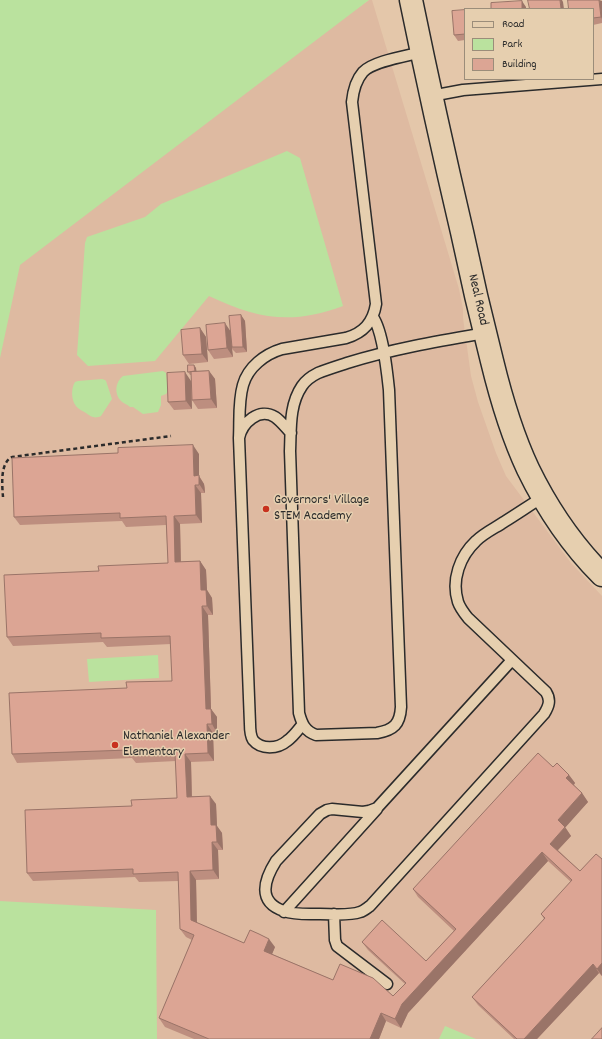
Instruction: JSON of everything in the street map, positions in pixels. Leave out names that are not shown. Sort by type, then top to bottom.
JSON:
[{"type":"street","name":"Neal Road","points":[[412,0],[431,96],[484,333],[506,413],[528,468],[543,497],[566,534],[602,575]]},
{"type":"lane","points":[[302,725],[288,741],[274,747],[265,747],[257,743],[253,740],[250,731],[239,438],[243,386],[245,380],[259,361],[272,352],[354,336],[360,333],[372,317],[376,304],[352,102],[353,95],[359,78],[368,68],[422,52]]},
{"type":"lane","points":[[431,96],[463,90],[589,80]]},
{"type":"lane","points":[[372,317],[378,327],[384,353],[387,370],[389,390],[401,716],[395,725],[384,731],[316,735],[307,731],[302,725],[299,713],[290,451],[291,416],[296,397],[302,385],[310,377],[331,368],[370,356],[384,353],[484,333]]},
{"type":"lane","points":[[239,438],[241,430],[247,423],[254,417],[262,414],[274,417],[291,433]]},
{"type":"lane","points":[[383,802],[377,808],[369,811],[363,812],[332,809],[320,814],[276,861],[270,870],[267,877],[265,892],[267,899],[272,905],[284,912],[294,914],[359,913],[370,906],[544,714],[550,701],[549,696],[468,618],[459,603],[456,587],[456,577],[459,567],[476,540],[543,497]]},
{"type":"lane","points":[[284,912],[512,660]]},
{"type":"lane","points":[[334,914],[335,940],[337,946],[387,984]]},
{"type":"path","points":[[3,497],[3,468],[5,462],[12,457],[170,436]]},
{"type":"shaded area","name":"Governors' Village STEM Academy","points":[[369,0],[372,0],[459,289],[463,309],[471,376],[478,402],[496,453],[506,476],[571,563],[602,596],[602,1039],[0,1039],[0,253]]},
{"type":"green space","points":[[0,0],[369,0],[20,265],[0,358]]},
{"type":"green space","points":[[287,151],[300,158],[343,306],[307,316],[275,317],[243,310],[209,296],[155,361],[88,366],[77,355],[85,243],[87,237],[145,217],[161,204]]},
{"type":"green space","points":[[163,371],[166,373],[168,391],[166,394],[161,396],[161,405],[158,412],[143,414],[133,407],[123,403],[117,395],[116,388],[118,381],[123,376]]},
{"type":"green space","points":[[102,379],[106,381],[112,399],[101,416],[93,417],[79,409],[74,403],[72,397],[73,387],[75,382],[78,381]]},
{"type":"green space","points":[[158,655],[159,678],[89,682],[87,659]]},
{"type":"green space","points":[[0,901],[156,910],[157,1039],[0,1039]]},
{"type":"green space","points":[[445,1026],[476,1039],[439,1039]]},
{"type":"building","points":[[528,0],[560,0],[561,8],[530,8]]},
{"type":"building","points":[[568,0],[599,0],[601,17],[594,18],[594,8],[569,8]]},
{"type":"building","points":[[522,1],[522,8],[491,8],[491,3]]},
{"type":"building","points":[[464,10],[464,34],[454,35],[452,11]]},
{"type":"building","points":[[241,315],[243,347],[232,347],[229,316]]},
{"type":"building","points":[[225,323],[227,348],[208,350],[206,325]]},
{"type":"building","points":[[200,328],[202,354],[183,355],[181,330]]},
{"type":"building","points":[[188,365],[194,365],[195,371],[188,372]]},
{"type":"building","points":[[209,371],[211,399],[192,400],[191,372]]},
{"type":"building","points":[[185,372],[186,401],[168,402],[167,373]]},
{"type":"building","name":"Nathaniel Alexander Elementary","points":[[193,445],[194,476],[199,475],[199,485],[195,485],[196,515],[174,516],[175,562],[200,561],[201,590],[206,590],[207,606],[202,606],[206,709],[211,709],[212,724],[207,724],[208,753],[185,754],[187,797],[210,796],[211,825],[216,825],[217,842],[212,842],[213,870],[190,871],[191,920],[244,943],[250,930],[269,939],[264,951],[333,980],[340,964],[373,978],[393,996],[406,983],[362,942],[382,920],[426,961],[456,929],[413,889],[538,753],[553,767],[557,763],[569,775],[566,778],[582,793],[558,820],[565,827],[550,844],[580,871],[596,854],[602,859],[602,963],[597,969],[593,964],[524,1039],[517,1039],[472,997],[545,918],[541,914],[572,880],[542,852],[402,1004],[395,1019],[381,1013],[370,1039],[209,1039],[159,1018],[194,935],[180,929],[178,872],[133,874],[133,869],[27,873],[25,810],[132,806],[131,800],[177,798],[175,753],[130,754],[129,750],[12,754],[9,693],[127,688],[126,682],[172,681],[170,636],[101,638],[101,633],[7,637],[4,575],[99,571],[98,566],[168,563],[166,516],[120,518],[120,513],[14,517],[12,458],[118,453],[118,448]]},
{"type":"building","points":[[602,1028],[602,1039],[592,1039]]},
{"type":"place","name":"Governors' Village STEM Academy","points":[[266,509]]},
{"type":"place","name":"Nathaniel Alexander Elementary","points":[[115,745]]}]
